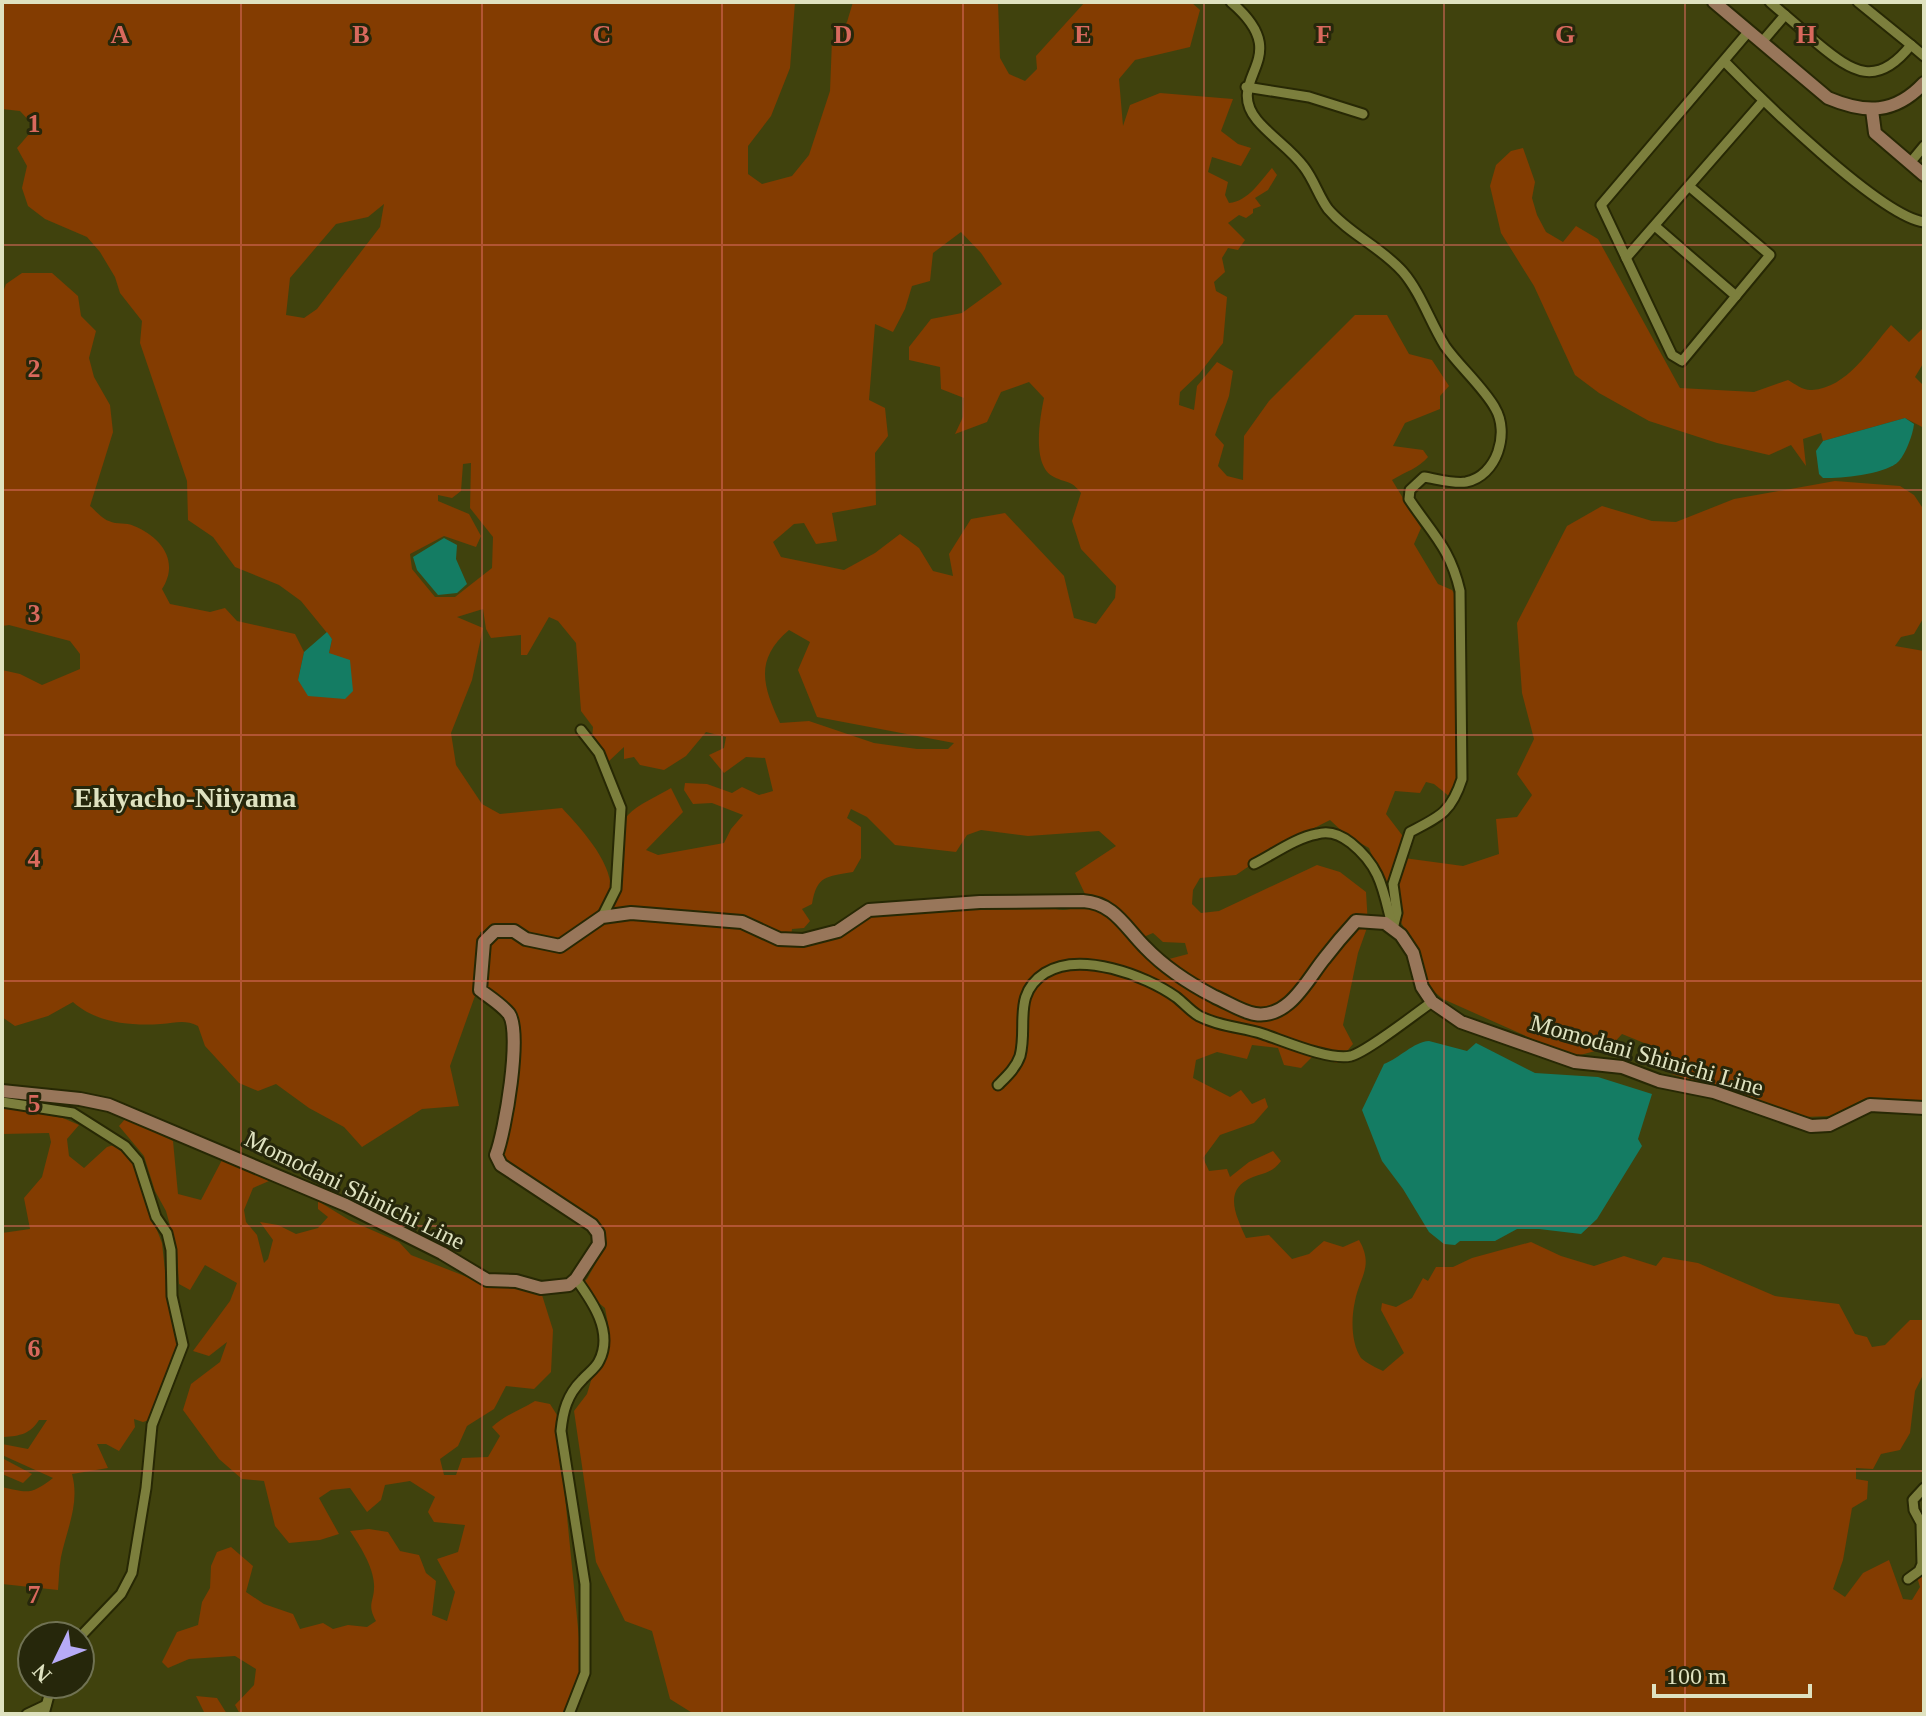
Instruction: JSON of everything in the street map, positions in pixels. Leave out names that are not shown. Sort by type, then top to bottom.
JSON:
[{"type":"main road","points":[[1714,2],[1828,98],[1846,105],[1872,110],[1912,96],[1924,83]]},
{"type":"main road","points":[[1872,110],[1875,133],[1924,175]]},
{"type":"main road","points":[[576,1279],[599,1244],[598,1233],[592,1225],[501,1165],[496,1155],[510,1093],[514,1028],[510,1015],[480,990],[484,942],[495,931],[514,931],[526,939],[560,946],[602,917],[631,913],[742,922],[779,939],[803,940],[838,931],[869,910],[980,902],[1096,902],[1113,910],[1146,948],[1190,984],[1255,1014],[1269,1013],[1302,992],[1323,960],[1356,921],[1385,923],[1401,935],[1413,953],[1422,987],[1432,1002]]},
{"type":"main road","name":"Momodani Shinichi Line","points":[[1432,1002],[1461,1022],[1575,1062],[1622,1067],[1659,1081],[1714,1092],[1811,1126],[1829,1125],[1870,1105],[1924,1108]]},
{"type":"main road","name":"Momodani Shinichi Line","points":[[2,1091],[109,1105],[346,1205],[442,1253],[487,1280],[516,1281],[541,1288],[569,1285],[576,1279]]},
{"type":"street","points":[[1231,2],[1249,20],[1262,44],[1260,57],[1246,87],[1247,100],[1255,118],[1302,165],[1327,208],[1405,275],[1445,345],[1495,408],[1501,426],[1496,456],[1489,469],[1479,478],[1464,483],[1424,477],[1410,490],[1409,499],[1445,546],[1460,591],[1462,779],[1447,810],[1436,821],[1410,832],[1393,884],[1397,913],[1393,929]]},
{"type":"street","points":[[1770,2],[1844,66],[1861,73],[1884,70],[1901,58],[1911,45]]},
{"type":"street","points":[[1858,2],[1924,56]]},
{"type":"street","points":[[1762,42],[1785,15]]},
{"type":"street","points":[[1690,187],[1770,255],[1682,361],[1672,355],[1601,205],[1749,31]]},
{"type":"street","points":[[1724,61],[1763,101],[1867,191],[1912,219],[1924,222]]},
{"type":"street","points":[[1246,87],[1309,97],[1363,114]]},
{"type":"street","points":[[1626,258],[1763,101]]},
{"type":"street","points":[[1910,163],[1924,146]]},
{"type":"street","points":[[1655,226],[1736,296]]},
{"type":"street","points":[[581,730],[599,753],[621,808],[616,889],[602,917]]},
{"type":"street","points":[[1254,864],[1312,834],[1325,832],[1342,836],[1369,857],[1393,929]]},
{"type":"street","points":[[998,1085],[1010,1074],[1020,1057],[1022,1009],[1028,990],[1045,973],[1080,964],[1102,965],[1141,978],[1175,996],[1200,1017],[1225,1026],[1261,1033],[1302,1048],[1350,1056],[1432,1002]]},
{"type":"street","points":[[2,1102],[73,1113],[125,1146],[138,1161],[156,1217],[167,1233],[171,1250],[172,1296],[183,1345],[152,1425],[146,1488],[132,1573],[121,1594],[96,1620]]},
{"type":"street","points":[[569,1714],[585,1673],[585,1598],[561,1431],[563,1409],[574,1388],[599,1362],[603,1347],[601,1321],[594,1303],[576,1279]]},
{"type":"street","points":[[1908,1579],[1919,1571],[1922,1564],[1921,1523],[1913,1500],[1924,1488]]},
{"type":"street","points":[[27,1714],[45,1709]]},
{"type":"shaded area","points":[[2,2],[795,2],[790,68],[771,116],[748,146],[748,174],[762,184],[792,176],[809,155],[830,91],[832,40],[847,22],[853,2],[998,2],[1000,58],[1009,74],[1025,81],[1037,69],[1036,56],[1085,2],[1191,2],[1200,10],[1190,47],[1135,60],[1119,79],[1123,126],[1130,105],[1160,93],[1233,99],[1221,131],[1238,144],[1251,148],[1241,166],[1212,157],[1208,172],[1228,182],[1225,195],[1229,203],[1242,199],[1272,168],[1277,175],[1268,190],[1255,198],[1261,206],[1253,209],[1253,213],[1246,218],[1239,215],[1228,223],[1245,240],[1238,250],[1228,248],[1222,258],[1225,272],[1214,282],[1216,291],[1227,297],[1223,343],[1199,374],[1180,392],[1179,405],[1194,410],[1197,386],[1217,362],[1233,371],[1229,396],[1215,435],[1224,445],[1218,466],[1227,476],[1243,480],[1244,436],[1269,401],[1355,315],[1387,315],[1409,354],[1432,360],[1449,386],[1440,396],[1440,409],[1405,423],[1393,446],[1423,450],[1428,457],[1392,480],[1421,528],[1414,544],[1438,584],[1452,590],[1459,602],[1457,781],[1450,797],[1434,784],[1426,782],[1420,793],[1395,791],[1386,814],[1405,839],[1390,885],[1394,911],[1369,848],[1346,835],[1330,820],[1277,847],[1236,875],[1200,878],[1193,890],[1192,904],[1201,913],[1219,911],[1317,865],[1340,872],[1366,892],[1368,925],[1358,953],[1343,1025],[1353,1044],[1337,1063],[1313,1056],[1301,1068],[1284,1065],[1278,1048],[1252,1045],[1247,1059],[1217,1052],[1196,1060],[1193,1078],[1230,1097],[1241,1090],[1252,1104],[1265,1098],[1268,1107],[1254,1123],[1220,1135],[1203,1158],[1209,1171],[1227,1169],[1230,1177],[1249,1162],[1273,1151],[1281,1161],[1272,1170],[1243,1182],[1237,1188],[1234,1204],[1246,1238],[1269,1235],[1292,1259],[1309,1254],[1324,1241],[1343,1247],[1359,1240],[1366,1264],[1354,1308],[1354,1338],[1361,1358],[1383,1371],[1404,1353],[1381,1310],[1382,1303],[1396,1307],[1412,1298],[1423,1278],[1428,1281],[1436,1267],[1453,1267],[1472,1258],[1531,1242],[1561,1256],[1594,1266],[1624,1256],[1656,1266],[1663,1257],[1698,1263],[1775,1296],[1839,1304],[1855,1334],[1867,1337],[1872,1347],[1885,1345],[1910,1320],[1924,1320],[1924,1373],[1915,1391],[1910,1433],[1900,1450],[1881,1454],[1873,1469],[1856,1468],[1856,1479],[1868,1481],[1867,1499],[1852,1508],[1843,1560],[1833,1589],[1845,1597],[1863,1573],[1889,1560],[1903,1599],[1912,1600],[1920,1587],[1917,1577],[1924,1572],[1924,1714],[694,1714],[670,1699],[652,1631],[625,1621],[596,1562],[574,1411],[587,1394],[608,1324],[605,1308],[579,1287],[587,1279],[607,1243],[599,1222],[498,1155],[514,1112],[516,1032],[483,986],[486,945],[500,935],[561,953],[607,923],[626,917],[737,925],[771,942],[796,946],[819,941],[870,913],[944,907],[949,912],[973,904],[1065,910],[1089,904],[1109,915],[1157,969],[1172,973],[1169,959],[1188,954],[1185,943],[1163,942],[1153,933],[1141,938],[1116,906],[1085,894],[1075,873],[1116,846],[1099,831],[1028,836],[981,830],[967,835],[956,852],[895,845],[867,817],[851,809],[847,818],[861,827],[861,858],[853,872],[820,882],[812,904],[802,909],[810,921],[804,928],[792,929],[791,937],[715,913],[632,912],[608,916],[620,888],[617,840],[628,815],[671,788],[683,812],[646,850],[658,855],[724,843],[743,815],[712,803],[693,804],[684,790],[685,783],[707,784],[732,793],[742,787],[759,795],[773,791],[765,758],[746,757],[724,773],[709,755],[724,748],[726,737],[706,732],[686,756],[664,770],[640,765],[634,757],[624,759],[624,747],[609,761],[591,751],[593,727],[581,711],[576,643],[558,621],[549,617],[527,655],[521,655],[521,635],[491,638],[486,629],[483,609],[457,617],[483,628],[472,680],[451,733],[456,765],[482,804],[500,814],[562,808],[597,850],[609,876],[611,889],[606,906],[560,941],[505,926],[480,932],[476,993],[450,1066],[459,1106],[422,1109],[362,1147],[344,1127],[309,1108],[276,1084],[258,1091],[239,1083],[205,1046],[198,1026],[193,1024],[114,1022],[92,1015],[73,1002],[48,1016],[15,1026],[2,1017],[2,670],[20,674],[42,685],[80,669],[80,654],[70,641],[9,625],[2,626],[2,295],[6,284],[22,273],[52,273],[78,296],[81,316],[96,331],[89,358],[94,377],[110,405],[113,432],[90,506],[106,520],[134,526],[159,543],[168,560],[167,579],[162,589],[170,604],[210,612],[225,608],[237,621],[295,634],[304,652],[298,680],[335,657],[329,653],[332,639],[301,601],[279,585],[235,567],[213,537],[188,520],[187,481],[140,343],[142,321],[120,293],[115,277],[87,237],[45,219],[28,206],[22,188],[27,166],[17,148],[35,127],[20,111],[2,109]],"holes":[[[384,204],[380,227],[317,309],[304,318],[286,315],[290,278],[336,224],[368,217]],[[961,232],[981,253],[1002,284],[962,313],[931,319],[909,347],[909,360],[940,367],[941,389],[964,398],[963,417],[955,434],[987,422],[1001,392],[1029,382],[1044,398],[1039,441],[1042,463],[1054,477],[1071,484],[1081,493],[1072,521],[1081,549],[1116,586],[1115,598],[1096,624],[1074,618],[1064,576],[1005,513],[971,519],[949,554],[953,576],[933,571],[919,548],[900,534],[875,553],[844,570],[781,557],[773,542],[794,524],[804,523],[816,544],[837,541],[832,513],[876,505],[875,453],[888,436],[885,408],[869,400],[875,324],[893,332],[912,286],[930,281],[933,253]],[[471,463],[470,508],[493,537],[492,568],[455,597],[435,597],[412,569],[410,554],[444,536],[476,547],[481,536],[469,514],[438,501],[438,495],[452,498],[461,491],[463,464]],[[789,630],[810,642],[798,670],[817,717],[954,743],[948,749],[917,749],[874,743],[809,721],[780,723],[769,697],[765,674],[770,652]]]},
{"type":"shaded area","points":[[1523,148],[1535,182],[1532,198],[1546,232],[1563,242],[1576,226],[1598,239],[1680,388],[1754,392],[1788,380],[1806,389],[1825,388],[1857,366],[1891,325],[1909,342],[1924,327],[1924,362],[1915,377],[1924,386],[1924,428],[1905,418],[1823,441],[1821,433],[1803,439],[1806,466],[1791,445],[1769,455],[1717,443],[1649,421],[1599,393],[1575,375],[1534,286],[1501,233],[1490,186],[1496,165],[1511,151]]},
{"type":"shaded area","points":[[1835,481],[1900,486],[1914,495],[1924,510],[1924,617],[1914,634],[1901,637],[1895,646],[1924,651],[1924,1104],[1866,1098],[1831,1116],[1803,1117],[1672,1074],[1659,1049],[1622,1034],[1610,1047],[1573,1057],[1443,999],[1426,985],[1414,948],[1401,922],[1396,889],[1404,858],[1463,866],[1499,854],[1496,819],[1517,817],[1532,795],[1517,774],[1534,739],[1522,693],[1517,623],[1567,526],[1602,506],[1652,521],[1676,522],[1734,499]]},
{"type":"shaded area","points":[[2,1107],[63,1118],[79,1125],[67,1139],[69,1156],[84,1168],[107,1147],[117,1144],[139,1170],[148,1207],[162,1243],[168,1298],[181,1339],[152,1419],[143,1422],[134,1419],[135,1427],[119,1451],[106,1444],[97,1444],[108,1468],[72,1474],[74,1506],[61,1557],[58,1590],[2,1584],[2,1487],[29,1491],[53,1478],[2,1455],[2,1444],[28,1449],[47,1420],[39,1420],[20,1435],[4,1437],[2,1434],[2,1233],[30,1229],[24,1198],[42,1177],[51,1142],[49,1133],[2,1134]]},
{"type":"shaded area","points":[[126,1118],[173,1141],[178,1194],[201,1200],[222,1160],[269,1181],[253,1188],[244,1210],[246,1222],[257,1235],[264,1263],[273,1240],[260,1222],[278,1225],[296,1234],[318,1228],[328,1217],[318,1209],[318,1201],[349,1220],[399,1242],[411,1255],[485,1284],[519,1285],[542,1295],[553,1330],[551,1372],[534,1389],[506,1386],[494,1409],[467,1426],[458,1446],[440,1459],[444,1475],[456,1475],[462,1458],[488,1457],[500,1436],[492,1427],[535,1401],[550,1404],[557,1415],[581,1658],[578,1687],[565,1714],[240,1714],[235,1705],[254,1685],[256,1669],[235,1656],[189,1659],[168,1668],[162,1662],[177,1632],[198,1625],[202,1602],[210,1588],[211,1566],[217,1552],[231,1547],[253,1566],[246,1592],[264,1604],[293,1614],[300,1629],[323,1623],[333,1629],[348,1625],[367,1627],[376,1621],[371,1606],[373,1577],[350,1531],[369,1529],[388,1532],[400,1551],[419,1555],[426,1573],[436,1581],[432,1615],[447,1621],[455,1592],[437,1559],[458,1552],[465,1525],[434,1522],[428,1512],[435,1497],[410,1481],[385,1485],[381,1500],[367,1512],[350,1488],[331,1490],[319,1498],[339,1534],[320,1540],[289,1543],[275,1526],[264,1481],[242,1479],[219,1459],[183,1410],[191,1384],[220,1362],[227,1342],[209,1356],[193,1351],[230,1301],[237,1283],[205,1265],[190,1290],[179,1284],[177,1251],[166,1211],[155,1191],[144,1156],[119,1126]]},
{"type":"shaded area","points":[[2,1458],[32,1474],[23,1483],[2,1474]]},
{"type":"shaded area","points":[[196,1696],[217,1698],[227,1714],[205,1714]]},
{"type":"water","points":[[1905,418],[1914,424],[1912,433],[1904,453],[1893,466],[1851,476],[1823,478],[1819,474],[1816,451],[1823,441]]},
{"type":"water","points":[[444,538],[457,545],[456,559],[467,584],[457,593],[438,595],[417,570],[413,557]]},
{"type":"water","points":[[327,632],[332,639],[329,653],[350,660],[353,691],[345,699],[308,696],[298,680],[304,652]]},
{"type":"water","points":[[1429,1041],[1467,1051],[1476,1043],[1535,1073],[1598,1077],[1652,1094],[1638,1139],[1642,1146],[1597,1219],[1581,1234],[1517,1229],[1495,1241],[1460,1241],[1455,1245],[1444,1244],[1429,1232],[1382,1161],[1362,1110],[1384,1064],[1417,1044]]},
{"type":"district","name":"Ekiyacho-Niiyama","points":[[185,797]]}]
